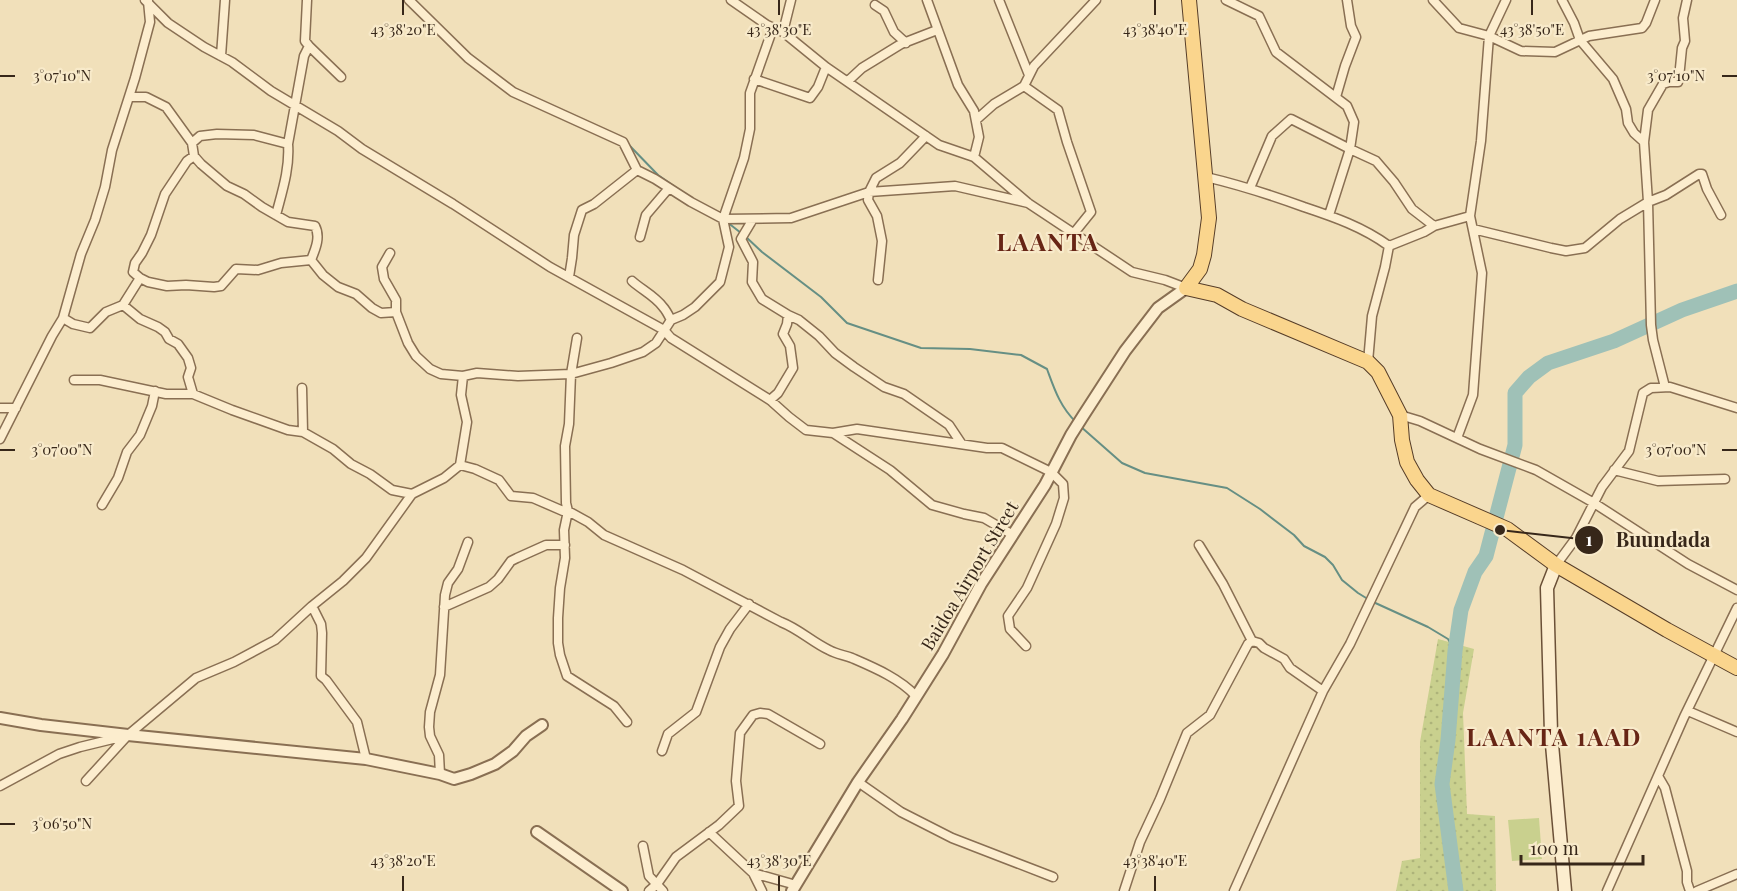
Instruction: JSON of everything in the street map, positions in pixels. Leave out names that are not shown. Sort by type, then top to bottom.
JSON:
[{"type":"main road","points":[[1189,0],[1209,218],[1200,268],[1186,288],[1217,295],[1261,317],[1368,362],[1378,372],[1400,415],[1407,462],[1429,495],[1507,529],[1556,565],[1737,668]]},
{"type":"main road","points":[[1556,565],[1547,588],[1551,733],[1565,891]]},
{"type":"street","points":[[220,57],[225,0]]},
{"type":"street","points":[[307,0],[304,41],[341,77]]},
{"type":"street","points":[[409,0],[468,58],[513,92],[623,142],[636,170],[655,178],[691,202],[723,219],[791,218],[868,192],[955,186],[1028,203]]},
{"type":"street","points":[[731,0],[767,25],[783,32],[826,67],[939,145],[974,157],[1028,203],[1132,272],[1166,280],[1186,288]]},
{"type":"street","points":[[783,32],[791,0]]},
{"type":"street","points":[[927,0],[958,85],[974,111],[980,137],[974,157]]},
{"type":"street","points":[[999,0],[1029,75]]},
{"type":"street","points":[[976,120],[994,104],[1024,86],[1034,66],[1096,0]]},
{"type":"street","points":[[1226,0],[1259,16],[1276,52],[1347,106],[1354,122],[1350,149],[1329,215]]},
{"type":"street","points":[[1336,97],[1356,38],[1351,26],[1347,0]]},
{"type":"street","points":[[1433,0],[1438,8],[1460,28],[1489,36],[1521,51],[1538,53],[1555,52],[1589,36],[1642,28],[1655,0]]},
{"type":"street","points":[[1457,438],[1473,395],[1482,273],[1470,216],[1481,141],[1489,36],[1506,0]]},
{"type":"street","points":[[1562,0],[1575,23],[1580,40],[1613,79],[1626,109],[1628,123],[1634,133],[1644,142]]},
{"type":"street","points":[[1665,387],[1651,325],[1644,142],[1648,110],[1663,84],[1678,82],[1685,41],[1683,18],[1687,0]]},
{"type":"street","points":[[147,1],[168,23],[220,57],[232,62],[271,91],[569,277],[664,330],[671,338],[770,400],[806,430],[833,433],[857,429],[987,448],[1002,448],[1051,472],[1063,484],[1064,498],[1056,524],[1027,588],[1008,616],[1010,629],[1026,646]]},
{"type":"street","points":[[0,439],[63,318],[81,254],[105,187],[112,150],[130,97],[150,22],[147,1]]},
{"type":"street","points":[[875,5],[884,11],[894,32],[906,43]]},
{"type":"street","points":[[390,253],[382,267],[384,279],[396,300],[396,312],[408,343],[416,356],[430,369],[441,375],[571,374],[643,352],[656,343],[671,320],[695,307],[720,282],[729,247],[723,219],[744,158],[750,129],[750,93],[773,28]]},
{"type":"street","points":[[848,81],[862,69],[901,44],[937,30]]},
{"type":"street","points":[[276,216],[286,173],[288,144],[304,56],[309,46]]},
{"type":"street","points":[[754,79],[810,98],[818,87],[826,67]]},
{"type":"street","points":[[1024,86],[1058,110],[1066,142],[1090,212],[1074,233]]},
{"type":"street","points":[[130,97],[146,97],[166,107],[192,143],[194,156],[227,186],[253,199],[288,222],[315,226],[318,232],[311,261]]},
{"type":"street","points":[[1251,188],[1272,136],[1291,119],[1376,161],[1395,182],[1412,209],[1434,226]]},
{"type":"street","points":[[192,143],[200,136],[217,134],[254,135],[288,144]]},
{"type":"street","points":[[878,280],[882,241],[876,216],[868,200],[868,192],[876,178],[900,163],[926,136]]},
{"type":"street","points":[[194,156],[187,161],[165,194],[150,235],[135,263],[133,273],[148,282],[167,286],[213,287],[221,286],[236,268],[258,270],[280,263],[311,261]]},
{"type":"street","points":[[569,277],[573,235],[582,210],[594,204],[636,170]]},
{"type":"street","points":[[1473,229],[1559,249],[1585,248],[1620,219],[1648,202],[1666,195],[1699,174],[1702,174],[1721,215]]},
{"type":"street","points":[[1206,177],[1251,188],[1329,215],[1372,233],[1389,246]]},
{"type":"street","points":[[640,237],[646,216],[669,188]]},
{"type":"street","points":[[1389,246],[1434,226],[1470,216]]},
{"type":"street","points":[[729,247],[741,239],[753,219]]},
{"type":"street","points":[[741,239],[753,262],[752,282],[762,299],[799,320],[854,367],[884,387],[904,394],[949,425],[961,443]]},
{"type":"street","points":[[1368,362],[1372,316],[1389,246]]},
{"type":"street","points":[[311,261],[322,275],[338,287],[356,294],[372,308],[381,313],[396,312]]},
{"type":"street","points":[[63,318],[73,324],[90,328],[106,312],[123,304],[140,278]]},
{"type":"street","points":[[632,281],[663,306],[671,320]]},
{"type":"street","name":"Baidoa Airport Street","points":[[794,888],[858,783],[916,696],[981,584],[1045,485],[1071,435],[1125,351],[1158,308],[1186,288]]},
{"type":"street","points":[[123,304],[140,319],[158,327],[169,339],[178,344],[188,358],[191,368],[188,377],[193,394]]},
{"type":"street","points":[[770,400],[778,393],[793,368],[790,346],[783,334],[788,315]]},
{"type":"street","points":[[576,338],[565,446],[568,511],[564,530],[564,571],[560,588],[557,631],[560,655],[567,676],[614,706],[627,722]]},
{"type":"street","points":[[86,781],[128,735],[196,678],[234,662],[275,640],[366,558],[412,494],[444,478],[460,465],[467,422],[461,395],[463,376]]},
{"type":"street","points":[[74,380],[100,380],[166,394],[193,394],[288,430],[303,432],[333,449],[351,464],[392,490],[412,494]]},
{"type":"street","points":[[1556,565],[1576,538],[1602,487],[1629,451],[1643,393],[1651,388],[1670,387],[1737,407]]},
{"type":"street","points":[[302,388],[303,432]]},
{"type":"street","points":[[102,505],[118,478],[128,452],[140,435],[152,406],[155,391]]},
{"type":"street","points":[[0,408],[16,408]]},
{"type":"street","points":[[1400,415],[1420,421],[1480,449],[1536,470],[1594,503],[1688,564],[1737,590]]},
{"type":"street","points":[[833,433],[890,470],[932,506],[984,518],[1013,535]]},
{"type":"street","points":[[460,465],[499,480],[511,496],[533,498],[568,511],[588,522],[604,535],[683,570],[794,627],[807,638],[831,651],[895,678],[916,696]]},
{"type":"street","points":[[1614,470],[1658,481],[1725,479]]},
{"type":"street","points":[[1234,891],[1323,691],[1350,644],[1415,507],[1429,495]]},
{"type":"street","points":[[440,774],[439,755],[430,736],[430,712],[440,675],[445,595],[448,583],[458,569],[468,542]]},
{"type":"street","points":[[444,607],[489,587],[517,558],[546,545],[565,545]]},
{"type":"street","points":[[1199,545],[1223,584],[1252,641],[1284,659],[1290,669],[1323,691]]},
{"type":"street","points":[[662,751],[668,734],[696,712],[720,647],[749,604]]},
{"type":"street","points":[[312,606],[321,624],[321,676],[357,722],[366,759]]},
{"type":"street","points":[[1607,891],[1737,608]]},
{"type":"street","points":[[1124,891],[1140,842],[1187,733],[1210,715],[1248,644],[1252,641]]},
{"type":"street","points":[[903,685],[918,683],[932,670]]},
{"type":"street","points":[[1688,711],[1737,732]]},
{"type":"street","points":[[649,891],[660,887],[676,857],[738,806],[736,781],[740,733],[753,715],[768,714],[820,744]]},
{"type":"street","points":[[0,718],[128,735],[366,759],[454,779],[495,764],[542,725]]},
{"type":"street","points":[[0,786],[59,754],[128,735]]},
{"type":"street","points":[[1658,776],[1665,788],[1687,871],[1690,891]]},
{"type":"street","points":[[858,783],[901,812],[952,838],[1053,878]]},
{"type":"street","points":[[537,832],[622,891]]},
{"type":"street","points":[[709,832],[753,873],[762,891]]},
{"type":"street","points":[[643,846],[649,876],[660,887]]},
{"type":"street","points":[[753,873],[794,888]]},
{"type":"street","points":[[1697,891],[1737,874]]},
{"type":"green space","points":[[1438,639],[1474,649],[1463,713],[1467,814],[1495,816],[1496,891],[1396,891],[1402,861],[1420,858],[1420,742]]},
{"type":"green space","points":[[1539,818],[1542,859],[1512,861],[1508,820]]},
{"type":"waterway","points":[[629,145],[658,175],[678,189]]},
{"type":"waterway","points":[[727,222],[741,233]]},
{"type":"waterway","points":[[746,237],[821,297],[847,323],[921,348],[970,349],[1021,355],[1047,369],[1062,404],[1076,422]]},
{"type":"waterway","points":[[1456,891],[1442,784],[1455,651],[1461,610],[1475,572],[1486,556],[1515,445],[1515,393],[1529,377],[1548,363],[1614,341],[1682,310],[1737,291]]},
{"type":"waterway","points":[[1080,426],[1122,463],[1145,473],[1227,488],[1260,509],[1294,535],[1304,546],[1325,557],[1342,580],[1358,593],[1428,627],[1448,639],[1455,651]]},
{"type":"place","name":"Buundada","points":[[1500,530]]},
{"type":"district","name":"LAANTA","points":[[1048,243]]},
{"type":"district","name":"LAANTA 1AAD","points":[[1554,738]]}]
